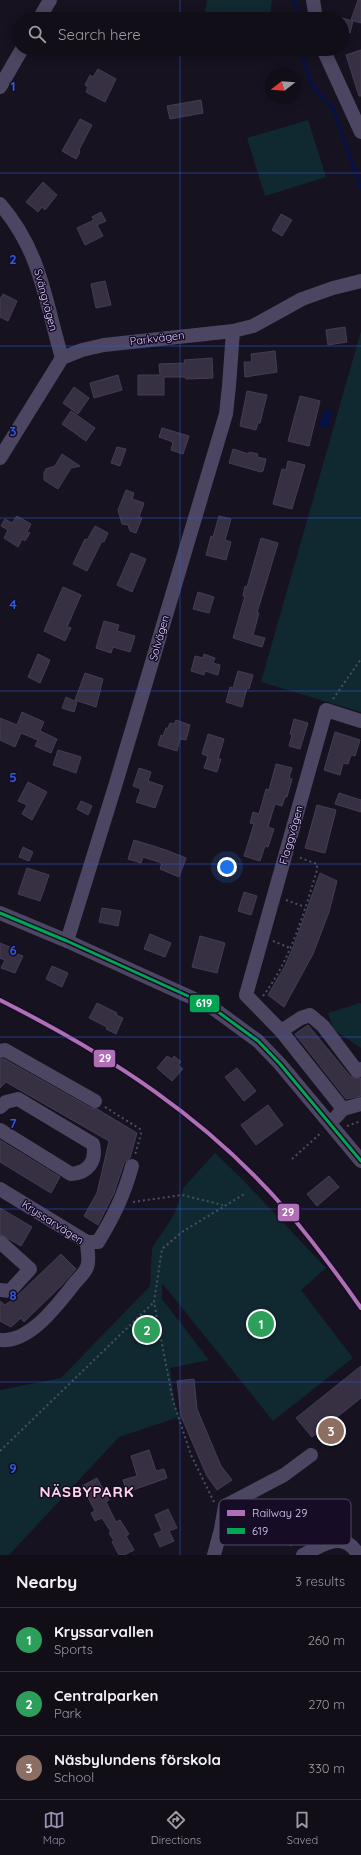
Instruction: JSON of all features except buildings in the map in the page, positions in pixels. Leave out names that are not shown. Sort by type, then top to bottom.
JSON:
[{"type":"street","points":[[43,12],[50,0]]},
{"type":"street","points":[[314,0],[315,12]]},
{"type":"street","points":[[0,87],[18,56]]},
{"type":"street","points":[[325,56],[361,132]]},
{"type":"street","name":"Svängvägen","points":[[0,204],[22,233],[36,261],[46,292],[52,323],[62,358]]},
{"type":"street","name":"Parkvägen","points":[[62,358],[82,350],[104,345],[233,330],[253,326],[302,299],[361,280]]},
{"type":"street","name":"Solvägen","points":[[67,941],[116,783],[226,414],[233,330]]},
{"type":"street","points":[[0,458],[62,358]]},
{"type":"street","points":[[326,710],[361,720]]},
{"type":"street","name":"Flaggvägen","points":[[246,995],[326,710]]},
{"type":"street","points":[[0,913],[67,941],[210,1006],[258,1041],[298,1084],[338,1120]]},
{"type":"street","points":[[246,995],[281,1031],[338,1120],[361,1162]]},
{"type":"street","points":[[281,1031],[301,1018],[310,1015],[323,1026],[356,1071],[361,1069]]},
{"type":"street","points":[[0,1051],[5,1050],[95,1101]]},
{"type":"street","points":[[0,1107],[6,1102],[18,1099],[93,1144],[94,1156],[85,1171],[79,1174],[71,1174],[0,1130]]},
{"type":"street","points":[[338,1120],[361,1104]]},
{"type":"street","points":[[87,1242],[98,1242],[120,1204],[132,1166]]},
{"type":"street","name":"Kryssarvägen","points":[[0,1189],[87,1242],[88,1266],[56,1306],[37,1325],[23,1336],[10,1341],[0,1340]]},
{"type":"street","points":[[0,1242],[30,1269],[10,1291],[0,1290]]},
{"type":"street","points":[[238,1499],[284,1475],[311,1455]]},
{"type":"street","points":[[214,1555],[219,1536]]},
{"type":"street","points":[[303,1555],[324,1545]]},
{"type":"street","points":[[351,1545],[354,1547],[358,1555]]},
{"type":"path","points":[[326,710],[361,659]]},
{"type":"path","points":[[246,995],[262,996],[270,986],[290,948],[305,907],[317,864],[286,852]]},
{"type":"path","points":[[274,895],[305,907]]},
{"type":"path","points":[[262,936],[290,948]]},
{"type":"path","points":[[95,1101],[140,1129],[141,1134],[132,1166]]},
{"type":"path","points":[[292,1159],[338,1120],[361,1120]]},
{"type":"path","points":[[217,1507],[191,1454],[173,1401],[154,1302],[162,1249],[182,1232],[246,1193]]},
{"type":"path","points":[[120,1204],[182,1195],[224,1206]]},
{"type":"path","points":[[0,1451],[154,1302]]},
{"type":"shaded area","points":[[207,0],[272,0],[271,12],[205,12]]},
{"type":"shaded area","points":[[308,120],[326,177],[265,196],[247,138]]},
{"type":"shaded area","points":[[361,331],[361,712],[261,682]]},
{"type":"shaded area","points":[[324,409],[333,412],[328,429],[319,426]]},
{"type":"shaded area","points":[[360,1003],[361,1048],[333,1029],[328,1013]]},
{"type":"shaded area","points":[[215,1153],[244,1181],[326,1268],[301,1290],[353,1358],[273,1421],[162,1283],[162,1299],[209,1360],[170,1368],[175,1404],[179,1417],[119,1437],[9,1555],[0,1555],[0,1390],[61,1378],[150,1286],[152,1248],[174,1215],[184,1187]]},
{"type":"waterway","points":[[294,0],[298,12]]},
{"type":"waterway","points":[[302,56],[312,86],[333,108],[361,189]]},
{"type":"rail line","name":"29","points":[[0,1000],[80,1043],[118,1066],[190,1118],[224,1147],[257,1178],[288,1212],[326,1259],[361,1308]]},
{"type":"transit line","name":"619","points":[[0,913],[67,941],[210,1006],[258,1041],[280,1064],[361,1161]]},
{"type":"place","name":"Kryssarvallen","points":[[261,1324]]},
{"type":"place","name":"Centralparken","points":[[147,1330]]},
{"type":"place","name":"Näsbylundens förskola","points":[[331,1431]]},
{"type":"district","name":"NÄSBYPARK","points":[[87,1492]]}]
